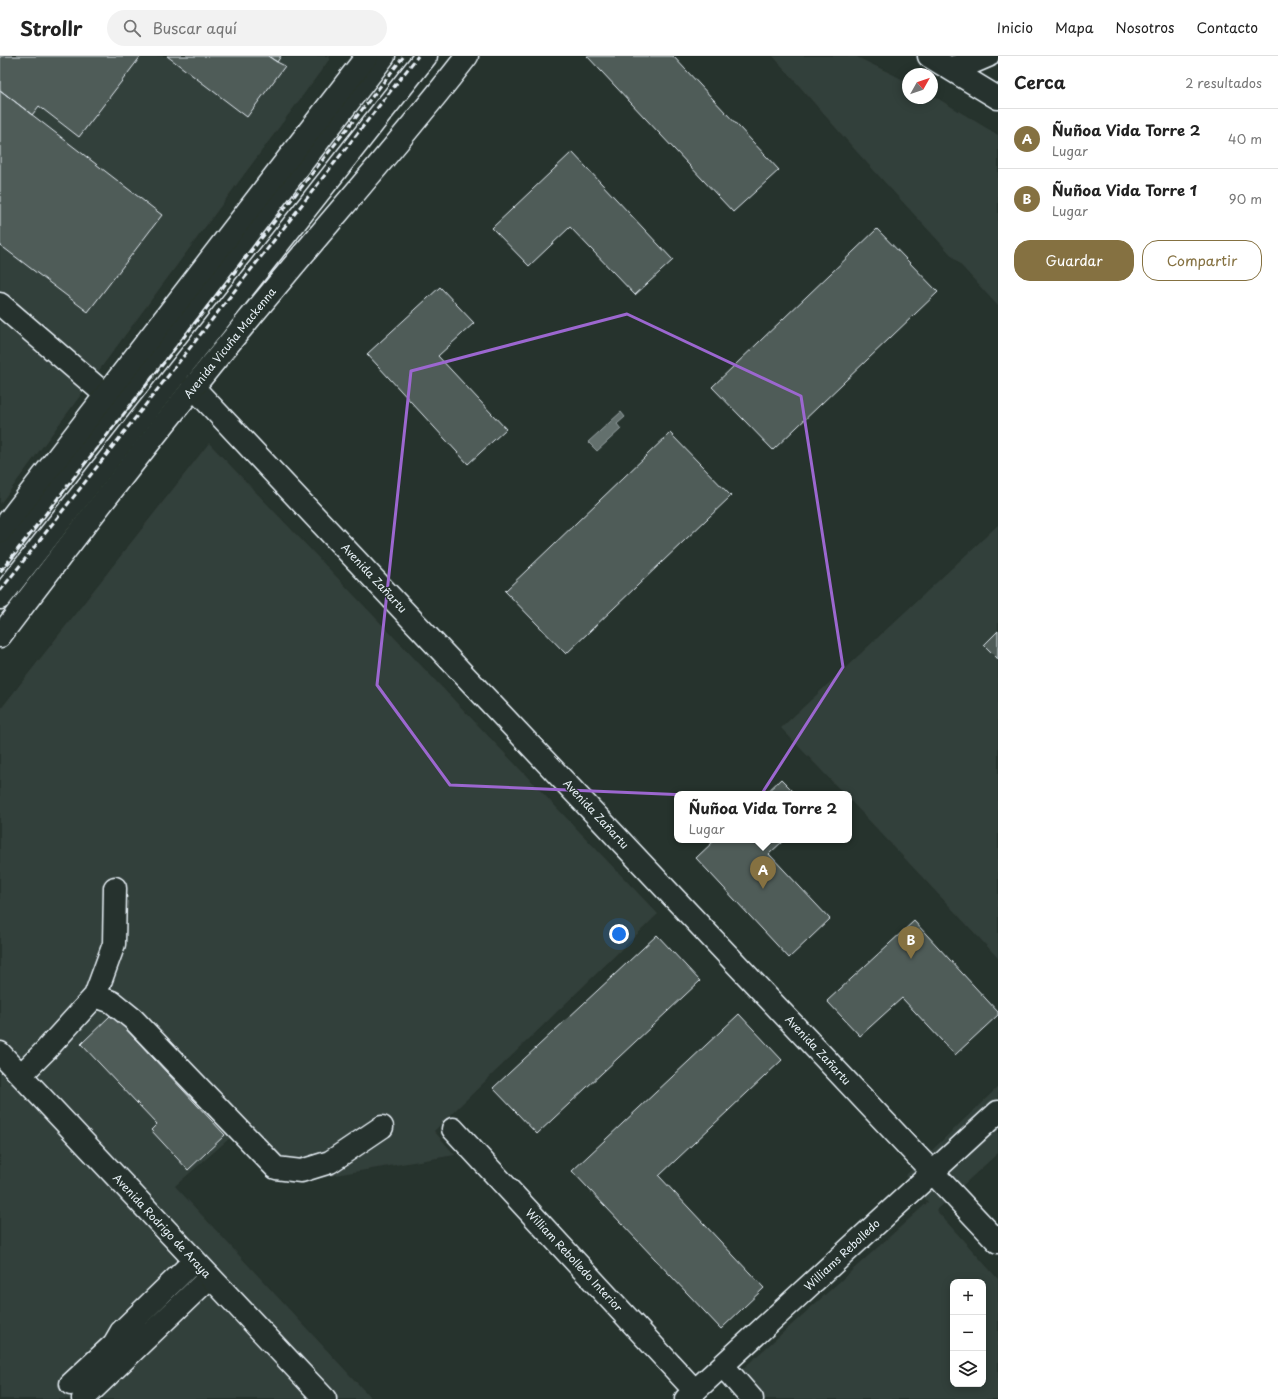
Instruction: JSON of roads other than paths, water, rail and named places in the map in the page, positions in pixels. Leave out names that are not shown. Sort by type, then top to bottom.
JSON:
[{"type":"street","points":[[0,532],[107,396],[367,56]]},
{"type":"street","points":[[0,556],[384,56]]},
{"type":"street","points":[[0,598],[426,56]]},
{"type":"street","name":"Avenida Vicuña Mackenna","points":[[0,636],[118,481],[193,387],[270,293],[411,127],[467,56]]},
{"type":"street","points":[[928,56],[998,98]]},
{"type":"street","points":[[950,68],[974,62],[988,56]]},
{"type":"street","points":[[0,304],[107,396]]},
{"type":"street","name":"Avenida Zañartu","points":[[193,387],[998,1242]]},
{"type":"street","points":[[20,1075],[46,1050],[95,996],[114,944],[115,888]]},
{"type":"street","points":[[95,996],[112,1002],[133,1019],[276,1168],[301,1171],[330,1162],[382,1127]]},
{"type":"street","name":"Avenida Rodrigo de Araya","points":[[0,1053],[325,1399]]},
{"type":"street","name":"Williams Rebolledo","points":[[691,1395],[998,1112]]},
{"type":"street","name":"William Rebolledo Interior","points":[[452,1129],[691,1395]]},
{"type":"street","points":[[77,1391],[114,1344],[121,1332],[194,1261]]},
{"type":"street","points":[[77,1391],[210,1277]]},
{"type":"street","points":[[722,1366],[752,1399]]},
{"type":"railway","points":[[0,572],[404,56]]},
{"type":"railway","points":[[0,591],[418,56]]},
{"type":"place","name":"Ñuñoa Vida Torre 2","points":[[763,889]]},
{"type":"place","name":"Ñuñoa Vida Torre 1","points":[[911,959]]}]
